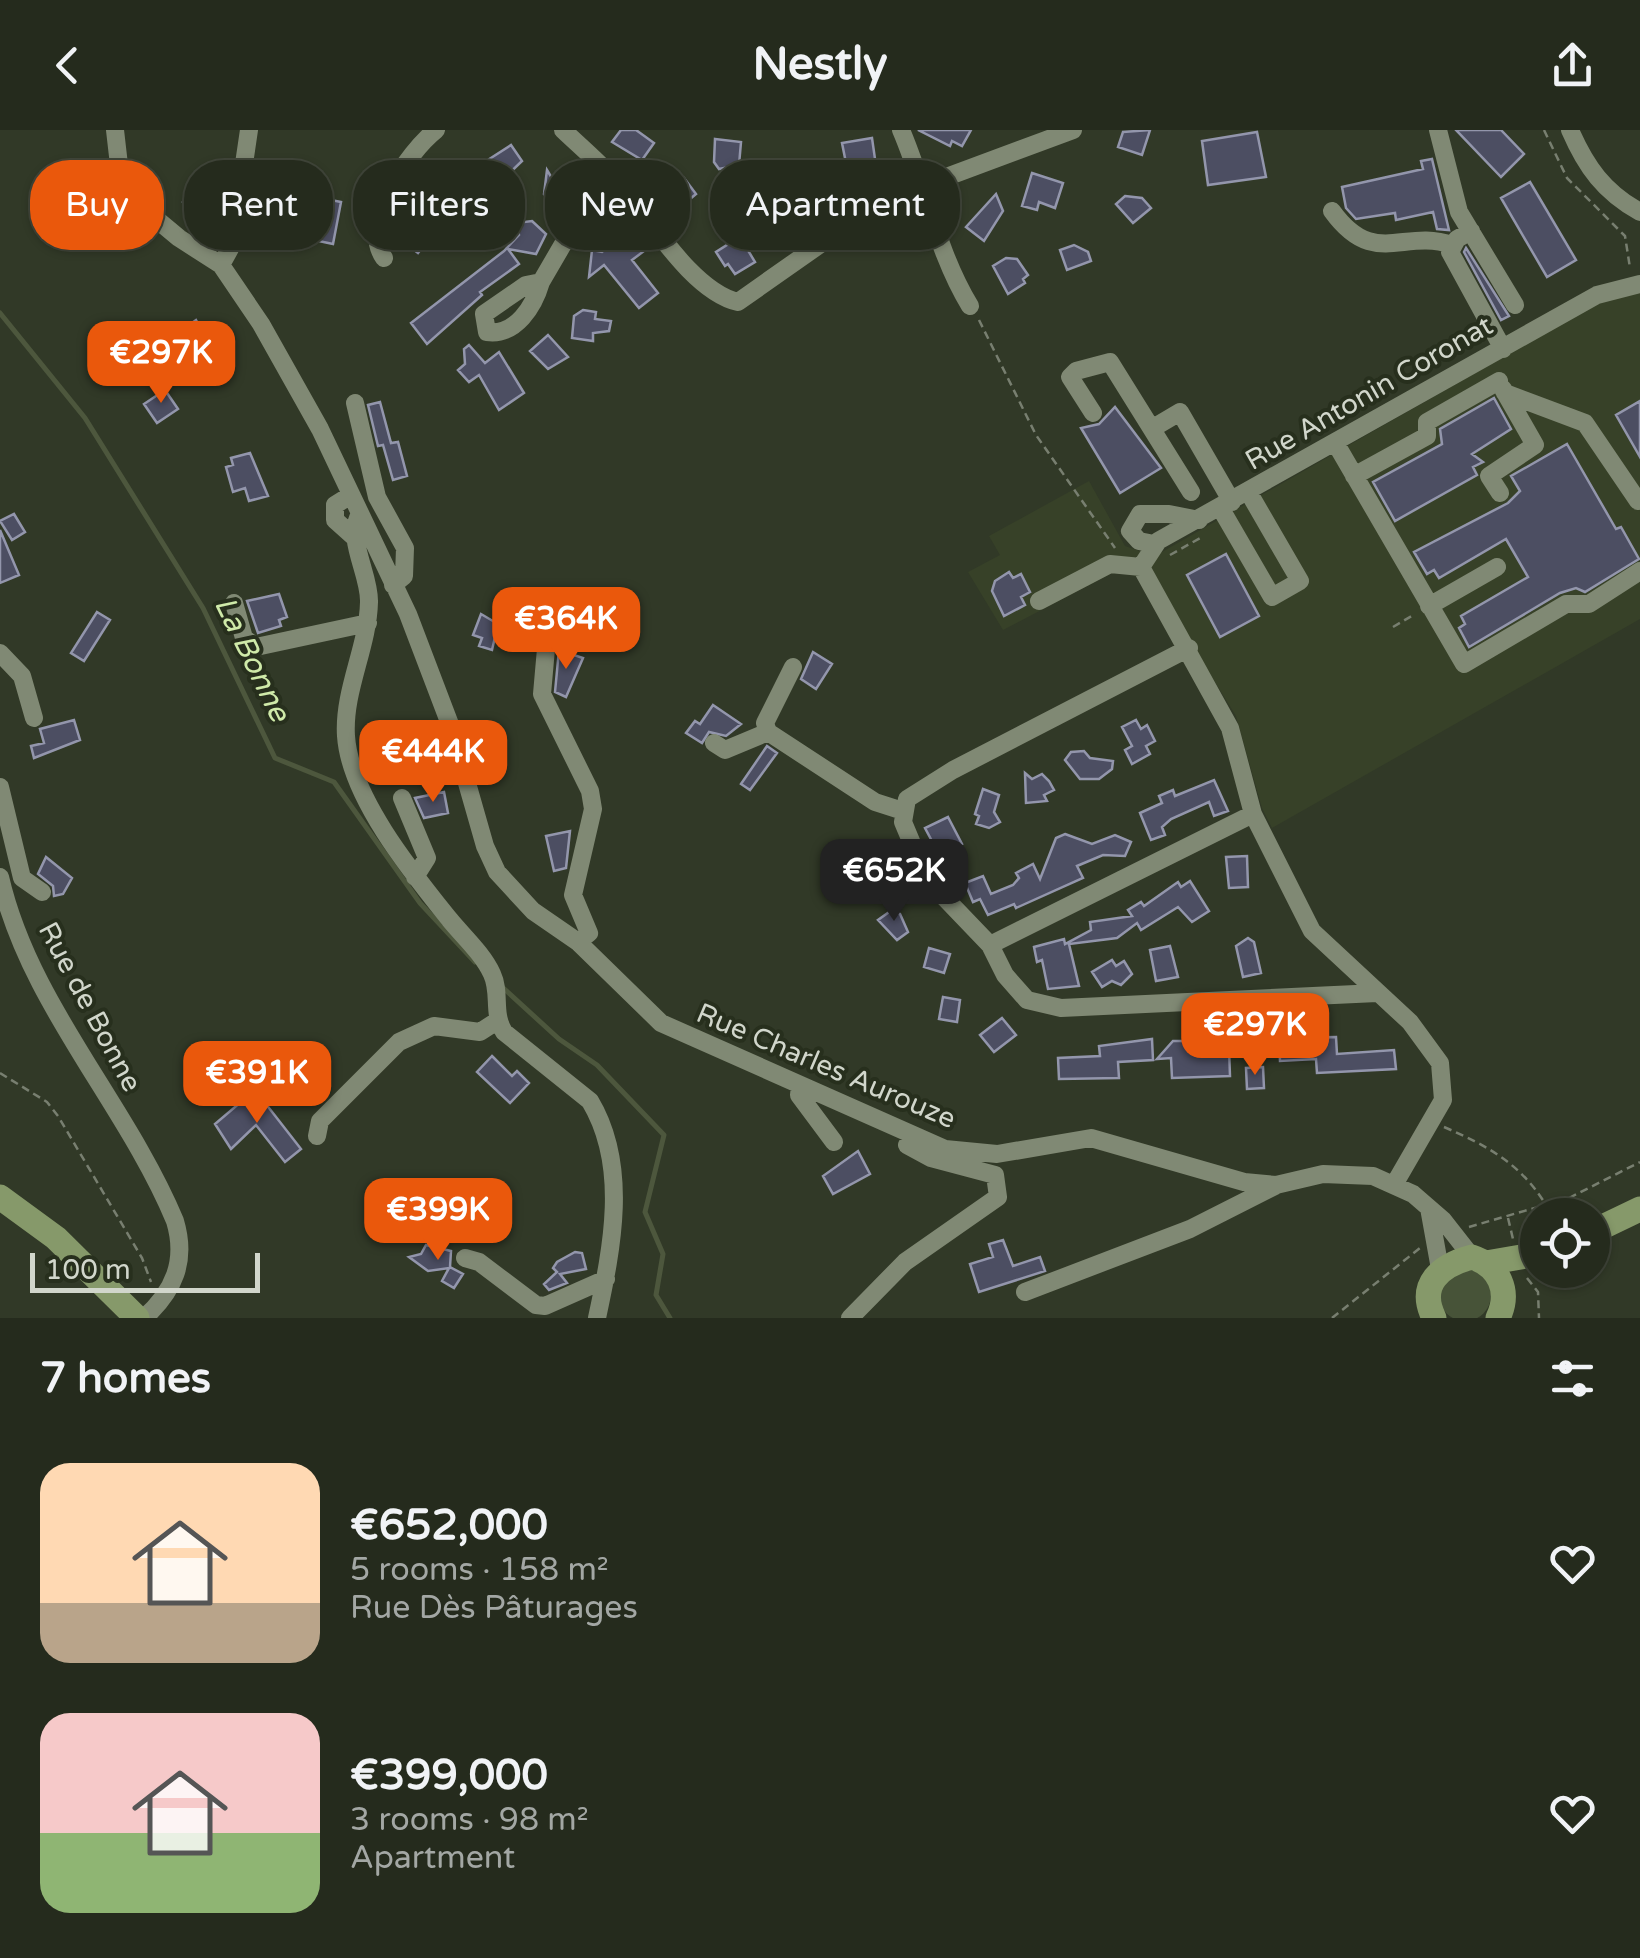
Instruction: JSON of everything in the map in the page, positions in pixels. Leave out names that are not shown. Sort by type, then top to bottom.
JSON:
[{"type":"main road","points":[[0,1197],[56,1238],[140,1310]]},
{"type":"main road","points":[[1610,1223],[1640,1209]]},
{"type":"main road","points":[[1434,1318],[1429,1288],[1440,1270],[1479,1260],[1520,1256]]},
{"type":"main road","points":[[1479,1260],[1500,1278],[1500,1313]]},
{"type":"main road","points":[[1500,1313],[1520,1287]]},
{"type":"street","name":"Rue Charles Aurouze","points":[[114,130],[119,165],[148,213],[220,265],[261,324],[351,495],[394,585],[451,727],[485,846],[497,872],[533,911],[578,942],[661,1023],[944,1149],[973,1154],[1031,1150],[1091,1138],[1244,1182],[1276,1186],[1350,1173],[1395,1183],[1429,1208],[1445,1234],[1479,1260]]},
{"type":"street","points":[[220,265],[232,246],[249,130]]},
{"type":"street","points":[[384,258],[375,234],[378,219],[409,156],[436,130]]},
{"type":"street","points":[[563,130],[593,160]]},
{"type":"street","points":[[901,130],[914,160]]},
{"type":"street","points":[[960,168],[1074,130]]},
{"type":"street","points":[[1438,130],[1454,197],[1515,305]]},
{"type":"street","points":[[1570,130],[1585,164],[1598,181],[1640,212]]},
{"type":"street","points":[[1332,211],[1353,234],[1388,246],[1424,239],[1452,246]]},
{"type":"street","points":[[1471,231],[1450,252],[1495,353],[1502,387],[1535,445],[1489,476],[1500,492]]},
{"type":"street","points":[[541,282],[560,250]]},
{"type":"street","points":[[674,250],[699,278],[738,302],[816,250]]},
{"type":"street","points":[[943,250],[970,306]]},
{"type":"street","name":"Rue Antonin Coronat","points":[[1150,557],[1200,520],[1233,506],[1597,295],[1636,286]]},
{"type":"street","points":[[1093,413],[1070,377],[1076,370],[1110,362],[1191,492]]},
{"type":"street","points":[[1354,476],[1427,436],[1427,422],[1502,387],[1585,423],[1638,501]]},
{"type":"street","points":[[355,403],[377,497],[405,548],[404,576],[394,585]]},
{"type":"street","points":[[1153,428],[1180,412],[1233,506],[1272,597],[1300,581],[1233,506]]},
{"type":"street","points":[[1336,444],[1464,664],[1566,604],[1589,604],[1640,571]]},
{"type":"street","points":[[351,495],[335,505],[334,520],[354,537],[368,575],[368,623],[347,711],[350,758],[358,782],[415,877],[492,975],[497,1021],[504,1032],[590,1101],[599,1116],[616,1215],[597,1318]]},
{"type":"street","points":[[354,537],[360,514]]},
{"type":"street","points":[[1200,520],[1140,514],[1130,531],[1150,557],[1189,648],[1230,728],[1253,814],[1312,931],[1410,1022],[1440,1063],[1443,1100],[1395,1183]]},
{"type":"street","points":[[1039,601],[1110,564],[1150,557]]},
{"type":"street","points":[[1429,606],[1497,567]]},
{"type":"street","points":[[234,603],[244,638],[256,647],[368,623]]},
{"type":"street","points":[[548,626],[542,694],[590,792],[593,810],[573,895],[589,933],[578,942]]},
{"type":"street","points":[[1189,648],[954,770],[906,800],[903,822],[921,866],[962,921],[990,945],[1005,975],[1026,1000],[1060,1008],[1377,992]]},
{"type":"street","points":[[0,653],[22,676],[34,718]]},
{"type":"street","points":[[793,667],[765,723],[768,732],[875,802],[904,811]]},
{"type":"street","points":[[714,743],[724,750],[768,732]]},
{"type":"street","points":[[0,788],[22,878],[42,892]]},
{"type":"street","points":[[402,798],[426,858],[415,877]]},
{"type":"street","points":[[990,945],[1253,814]]},
{"type":"street","name":"Rue de Bonne","points":[[0,877],[10,914],[40,980],[175,1221],[181,1253],[178,1268],[140,1310]]},
{"type":"street","points":[[317,1136],[320,1121],[400,1042],[434,1026],[480,1032],[497,1021]]},
{"type":"street","points":[[800,1086],[799,1095],[834,1142]]},
{"type":"street","points":[[850,1318],[905,1262],[998,1197],[995,1175],[931,1158],[886,1134],[883,1123]]},
{"type":"street","points":[[1024,1292],[1190,1229],[1276,1186]]},
{"type":"street","name":"Rue Charles Aurouze","points":[[1440,1270],[1445,1234]]},
{"type":"street","points":[[465,1258],[479,1262],[536,1304],[545,1306],[606,1279]]},
{"type":"path","points":[[1544,130],[1567,178],[1625,236],[1636,286]]},
{"type":"path","points":[[970,306],[1036,434],[1117,550],[1150,557],[1233,506]]},
{"type":"path","points":[[1393,627],[1429,606]]},
{"type":"path","points":[[0,1073],[46,1102],[58,1116],[142,1258],[140,1310]]},
{"type":"path","points":[[1432,1122],[1502,1154],[1532,1182],[1542,1198]]},
{"type":"path","points":[[1566,1198],[1640,1162]]},
{"type":"path","points":[[1332,1318],[1445,1234],[1520,1214]]},
{"type":"shaded area","points":[[1640,293],[1640,619],[1272,828],[1262,808],[1236,716],[1152,581],[1118,570],[1003,630],[968,572],[1000,555],[989,536],[1089,481],[1125,546],[1155,556],[1601,301]]},
{"type":"shaded area","points":[[1455,1271],[1475,1271],[1489,1285],[1489,1305],[1477,1318],[1453,1318],[1441,1305],[1441,1285]]},
{"type":"building","points":[[621,130],[636,130],[654,143],[642,160],[612,142]]},
{"type":"building","points":[[918,130],[971,130],[962,146],[952,141],[950,146]]},
{"type":"building","points":[[1150,130],[1142,155],[1118,147],[1123,132]]},
{"type":"building","points":[[1456,130],[1501,130],[1524,154],[1501,177]]},
{"type":"building","points":[[1257,132],[1266,177],[1208,185],[1202,141]]},
{"type":"building","points":[[872,138],[876,160],[845,160],[842,143]]},
{"type":"building","points":[[715,139],[741,142],[739,160],[714,160]]},
{"type":"building","points":[[511,145],[521,160],[488,160]]},
{"type":"building","points":[[1432,159],[1449,230],[1437,229],[1433,212],[1396,220],[1395,213],[1356,219],[1346,208],[1342,187],[1423,169],[1421,161]]},
{"type":"building","points":[[1032,173],[1063,183],[1055,208],[1039,202],[1037,210],[1022,206]]},
{"type":"building","points":[[1530,182],[1576,260],[1547,277],[1501,198]]},
{"type":"building","points":[[996,194],[1003,211],[984,241],[966,227]]},
{"type":"building","points":[[1125,196],[1142,198],[1151,208],[1133,223],[1116,204]]},
{"type":"building","points":[[333,200],[341,202],[333,244]]},
{"type":"building","points":[[532,221],[545,233],[536,254],[514,250],[525,250],[525,222]]},
{"type":"building","points":[[1074,245],[1088,252],[1091,261],[1067,270],[1060,250]]},
{"type":"building","points":[[1466,248],[1509,316],[1501,320],[1464,252]]},
{"type":"building","points":[[509,250],[519,264],[480,292],[482,295],[427,344],[411,323]]},
{"type":"building","points":[[592,250],[645,250],[632,260],[658,293],[639,308],[604,265],[589,277]]},
{"type":"building","points":[[752,250],[749,252],[755,262],[735,274],[716,252]]},
{"type":"building","points":[[1006,258],[1017,259],[1028,275],[1023,279],[1025,283],[1008,294],[993,266]]},
{"type":"building","points":[[583,310],[596,312],[595,319],[611,321],[609,331],[593,333],[593,341],[572,338],[574,316]]},
{"type":"building","points":[[196,320],[211,347],[190,361],[172,337]]},
{"type":"building","points":[[548,335],[568,357],[548,369],[530,351]]},
{"type":"building","points":[[469,345],[485,363],[499,352],[524,393],[499,410],[479,375],[469,382],[458,370],[465,364],[464,349]]},
{"type":"building","points":[[165,390],[178,409],[157,423],[144,404]]},
{"type":"building","points":[[1494,398],[1511,429],[1472,454],[1483,462],[1473,467],[1477,475],[1395,521],[1373,482],[1442,444],[1440,429]]},
{"type":"building","points":[[1640,401],[1640,457],[1616,415]]},
{"type":"building","points":[[380,402],[391,443],[398,442],[407,476],[393,480],[383,445],[378,446],[368,405]]},
{"type":"building","points":[[1115,407],[1161,468],[1120,493],[1081,428],[1099,424]]},
{"type":"building","points":[[1567,444],[1616,529],[1621,527],[1639,559],[1585,592],[1576,588],[1560,593],[1469,647],[1459,628],[1465,624],[1461,616],[1528,577],[1506,539],[1439,578],[1434,570],[1427,574],[1414,552],[1508,503],[1520,491],[1511,476]]},
{"type":"building","points":[[250,453],[268,496],[249,501],[245,488],[233,492],[226,467],[233,465],[231,458]]},
{"type":"building","points":[[14,514],[25,532],[12,540],[0,521]]},
{"type":"building","points":[[0,530],[19,575],[0,583]]},
{"type":"building","points":[[1226,554],[1259,616],[1220,637],[1187,575]]},
{"type":"building","points":[[1009,572],[1013,578],[1021,574],[1030,592],[1021,597],[1025,605],[1004,616],[992,591],[995,581]]},
{"type":"building","points":[[279,594],[287,617],[279,620],[281,626],[258,633],[247,601]]},
{"type":"building","points":[[97,612],[110,620],[84,661],[71,653]]},
{"type":"building","points":[[481,614],[498,624],[492,650],[479,646],[482,638],[473,635]]},
{"type":"building","points":[[559,650],[583,658],[566,697],[555,692]]},
{"type":"building","points":[[813,652],[832,664],[816,689],[801,679]]},
{"type":"building","points":[[713,705],[741,724],[726,736],[709,732],[702,743],[686,733],[695,721],[700,724]]},
{"type":"building","points":[[74,720],[80,740],[34,758],[31,746],[44,743],[40,729]]},
{"type":"building","points":[[1136,720],[1141,729],[1147,725],[1155,741],[1146,746],[1150,754],[1132,764],[1125,750],[1132,746],[1122,727]]},
{"type":"building","points":[[422,737],[427,754],[400,761],[395,744]]},
{"type":"building","points":[[767,746],[777,753],[750,790],[741,784]]},
{"type":"building","points":[[1084,751],[1090,758],[1113,761],[1112,769],[1099,779],[1080,779],[1065,760],[1071,752]]},
{"type":"building","points":[[1025,773],[1032,779],[1042,774],[1049,781],[1054,790],[1044,795],[1047,801],[1026,803]]},
{"type":"building","points":[[1214,780],[1228,811],[1214,816],[1209,802],[1171,819],[1162,827],[1165,835],[1151,840],[1140,813],[1162,803],[1159,796],[1173,790],[1175,796]]},
{"type":"building","points":[[983,789],[999,795],[994,812],[1000,822],[989,828],[976,824]]},
{"type":"building","points":[[444,792],[448,813],[424,818],[415,798]]},
{"type":"building","points":[[948,817],[962,844],[940,856],[925,828]]},
{"type":"building","points":[[570,831],[566,868],[554,871],[546,836]]},
{"type":"building","points":[[1065,834],[1092,844],[1115,835],[1131,842],[1125,856],[1103,855],[1077,866],[1083,878],[1016,908],[1014,904],[988,915],[980,899],[973,902],[965,883],[983,876],[991,894],[1013,885],[1019,878],[1016,873],[1033,864],[1040,879],[1056,838]]},
{"type":"building","points":[[1247,856],[1248,887],[1229,888],[1226,857]]},
{"type":"building","points":[[46,857],[72,878],[63,894],[54,896],[53,886],[38,874]]},
{"type":"building","points":[[1190,881],[1209,911],[1192,922],[1178,907],[1141,930],[1137,923],[1117,938],[1069,944],[1079,986],[1048,989],[1042,960],[1037,962],[1034,947],[1064,939],[1065,944],[1091,930],[1090,922],[1132,916],[1128,910],[1141,902],[1144,906],[1178,882],[1181,887]]},
{"type":"building","points":[[892,910],[900,914],[908,932],[897,940],[878,920]]},
{"type":"building","points":[[1248,938],[1254,942],[1261,973],[1243,977],[1236,946]]},
{"type":"building","points":[[1170,946],[1178,977],[1156,981],[1150,950]]},
{"type":"building","points":[[929,948],[950,954],[944,973],[924,967]]},
{"type":"building","points":[[1112,960],[1116,966],[1124,961],[1132,974],[1121,985],[1112,981],[1102,987],[1092,972]]},
{"type":"building","points":[[943,997],[960,1000],[957,1022],[939,1019]]},
{"type":"building","points":[[1002,1018],[1016,1035],[994,1052],[980,1035]]},
{"type":"building","points":[[1336,1037],[1337,1054],[1394,1050],[1396,1069],[1317,1073],[1316,1059],[1280,1061],[1279,1038]]},
{"type":"building","points":[[1152,1039],[1153,1060],[1118,1062],[1119,1078],[1059,1079],[1058,1058],[1100,1056],[1099,1046]]},
{"type":"building","points":[[1173,1041],[1189,1041],[1190,1050],[1229,1048],[1230,1076],[1172,1078],[1171,1058],[1157,1059]]},
{"type":"building","points":[[492,1056],[512,1076],[517,1071],[529,1083],[510,1103],[477,1072]]},
{"type":"building","points":[[1263,1067],[1264,1088],[1247,1089],[1246,1068]]},
{"type":"building","points":[[255,1090],[301,1149],[285,1162],[256,1125],[231,1149],[215,1124]]},
{"type":"building","points":[[858,1151],[870,1174],[833,1194],[823,1176]]},
{"type":"building","points":[[1003,1240],[1013,1266],[1040,1257],[1045,1271],[979,1292],[970,1264],[993,1257],[989,1244]]},
{"type":"building","points":[[426,1245],[451,1251],[450,1267],[463,1274],[454,1288],[442,1281],[449,1268],[428,1271],[409,1257],[421,1254]]},
{"type":"building","points":[[575,1252],[582,1253],[586,1269],[560,1274],[567,1283],[549,1290],[544,1284],[557,1272],[553,1268],[557,1262]]},
{"type":"waterway","name":"La Bonne","points":[[0,313],[85,418],[203,608],[275,758],[334,782],[420,903],[475,962]]},
{"type":"waterway","points":[[501,986],[559,1039],[597,1065],[664,1135],[645,1212],[663,1254],[656,1295],[670,1318]]}]
